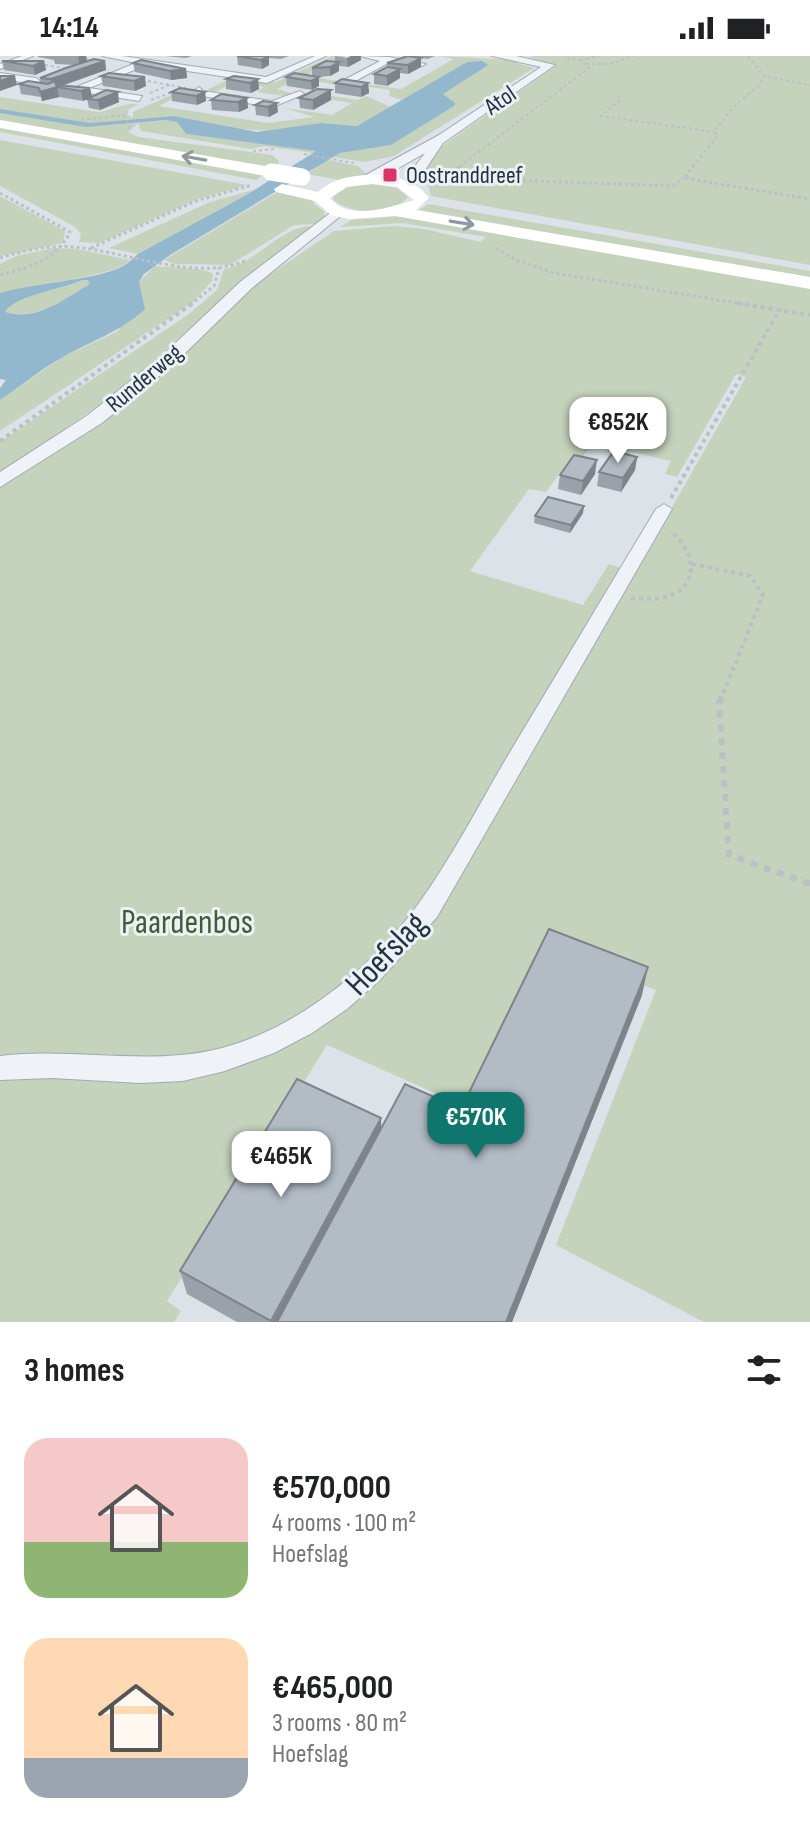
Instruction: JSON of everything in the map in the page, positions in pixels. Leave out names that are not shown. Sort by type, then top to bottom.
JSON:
[{"type":"main road","points":[[0,124],[262,178],[282,189],[321,197]]},
{"type":"main road","points":[[0,136],[262,178],[302,177],[342,183]]},
{"type":"main road","points":[[321,197],[327,189],[342,183],[367,180],[415,191],[452,204],[810,269]]},
{"type":"main road","points":[[397,212],[414,206],[415,191]]},
{"type":"main road","points":[[321,197],[324,205],[346,213],[397,212],[810,283]]},
{"type":"street","points":[[106,56],[267,80],[322,56]]},
{"type":"street","points":[[364,56],[422,64]]},
{"type":"street","name":"Atol","points":[[367,180],[443,138],[550,65],[497,56]]},
{"type":"street","points":[[189,58],[225,64],[208,71]]},
{"type":"street","points":[[347,82],[389,59]]},
{"type":"street","points":[[0,67],[32,60]]},
{"type":"street","points":[[139,103],[79,89],[146,62]]},
{"type":"street","points":[[231,75],[198,93],[273,104],[300,94]]},
{"type":"street","points":[[0,76],[36,81]]},
{"type":"street","name":"Atol","points":[[415,191],[443,138]]},
{"type":"street","name":"Runderweg","points":[[0,481],[95,419],[171,357],[246,285],[346,213]]},
{"type":"street","name":"Hoefslag","points":[[0,1068],[31,1064],[143,1071],[187,1067],[232,1057],[280,1037],[349,994],[391,955],[428,910],[664,509]]},
{"type":"path","points":[[564,58],[580,60],[599,56]]},
{"type":"path","points":[[585,64],[610,64],[634,56]]},
{"type":"path","points":[[748,56],[764,76],[810,85]]},
{"type":"path","points":[[32,60],[69,70]]},
{"type":"path","points":[[451,178],[460,165],[589,68],[580,60]]},
{"type":"path","points":[[714,132],[728,119],[733,105],[762,83],[764,76]]},
{"type":"path","points":[[148,81],[199,90]]},
{"type":"path","points":[[69,118],[83,120],[125,116],[139,103],[173,91],[199,90]]},
{"type":"path","points":[[425,178],[673,186],[684,178],[718,135],[601,116],[621,99],[618,95]]},
{"type":"path","points":[[125,116],[129,126]]},
{"type":"path","points":[[253,151],[278,156]]},
{"type":"path","points":[[298,153],[341,161]]},
{"type":"path","points":[[90,249],[196,201],[246,188],[262,178]]},
{"type":"path","points":[[684,178],[810,199]]},
{"type":"path","points":[[0,193],[68,229],[66,246],[43,262],[0,275]]},
{"type":"path","points":[[487,242],[516,260],[554,273],[810,315]]},
{"type":"path","points":[[0,258],[31,249],[66,246],[162,265],[219,268],[214,286],[185,309],[0,441]]},
{"type":"path","points":[[664,509],[780,309]]},
{"type":"path","points":[[610,599],[645,599],[676,593],[686,584],[693,570],[691,554],[676,535],[654,526]]},
{"type":"path","points":[[692,564],[750,576],[763,595],[719,703],[729,855],[810,884]]},
{"type":"green space","points":[[332,56],[345,56],[305,76],[337,81],[333,84],[299,79],[277,89],[291,93],[284,96],[257,92],[264,87],[235,82],[215,92],[207,90],[233,77],[276,82]]},
{"type":"green space","points":[[439,56],[517,60],[516,63],[534,68],[394,156],[365,162],[333,157],[340,153],[391,145],[454,106],[443,94],[467,62],[402,100],[389,96],[390,90],[356,85],[401,89],[454,59]]},
{"type":"green space","points":[[810,56],[810,265],[431,196],[428,185],[419,181],[438,149],[556,66],[530,57]]},
{"type":"green space","points":[[313,93],[358,100],[366,96],[391,107],[357,126],[321,123],[269,131],[174,116],[103,122],[100,126],[166,120],[177,122],[186,134],[317,151],[264,146],[251,149],[141,131],[138,123],[128,132],[138,137],[272,155],[279,161],[276,169],[0,120],[0,97],[98,112],[138,104],[124,112],[133,118],[133,112],[169,96],[176,97],[159,106],[268,123],[314,117],[285,108],[332,115],[352,103],[307,96]]},
{"type":"green space","points":[[0,127],[263,175],[256,180],[0,132]]},
{"type":"green space","points":[[0,140],[247,185],[198,199],[99,243],[79,242],[81,234],[75,227],[0,186]]},
{"type":"green space","points":[[328,160],[358,166],[367,175],[340,180],[307,174]]},
{"type":"green space","points":[[372,184],[397,188],[408,197],[392,208],[371,211],[349,208],[333,199],[344,188]]},
{"type":"green space","points":[[257,189],[138,254],[109,248],[210,202]]},
{"type":"green space","points":[[279,191],[311,198],[324,211],[325,218],[319,224],[294,225],[230,265],[175,264],[164,260]]},
{"type":"green space","points":[[0,196],[65,231],[63,243],[0,256]]},
{"type":"green space","points":[[428,204],[810,271],[810,280],[419,210]]},
{"type":"green space","name":"Paardenbos","points":[[401,216],[810,287],[810,1322],[704,1322],[556,1245],[656,990],[542,946],[464,1106],[327,1045],[167,1301],[181,1311],[174,1322],[0,1322],[0,487],[74,438],[250,288],[334,231],[393,226],[424,229],[481,242],[486,237],[403,223],[340,227],[352,220]],"holes":[[[736,374],[746,377],[671,509],[622,568],[609,564],[583,605],[470,571],[529,489],[546,492],[567,463],[577,464],[593,443],[671,461],[665,474],[677,477]]]},
{"type":"green space","points":[[315,226],[228,294],[118,392],[0,474],[0,442],[189,314],[217,290],[224,269],[248,259],[291,231]]},
{"type":"green space","points":[[54,248],[77,249],[130,260],[122,266],[90,276],[0,293],[0,264],[16,256]]},
{"type":"green space","points":[[155,266],[209,272],[213,274],[212,281],[193,302],[0,431],[0,400],[61,358],[118,331],[139,290],[139,282]]},
{"type":"green space","points":[[88,280],[91,284],[50,307],[28,314],[5,312],[28,297]]},
{"type":"water","points":[[482,61],[488,65],[443,94],[455,103],[454,106],[391,145],[340,153],[170,255],[144,274],[139,282],[145,309],[136,317],[55,362],[0,400],[0,388],[6,380],[0,379],[0,293],[112,271],[248,194],[316,151],[186,134],[177,122],[166,120],[86,127],[0,113],[0,109],[90,123],[174,116],[257,132],[321,123],[357,126],[467,62]],"holes":[[[88,280],[90,284],[39,311],[28,314],[5,312],[28,297]]]},
{"type":"building","points":[[237,56],[269,56],[261,60]]},
{"type":"building","points":[[408,56],[421,58],[408,65],[387,63]]},
{"type":"building","points":[[94,59],[105,61],[51,79],[40,78],[66,68]]},
{"type":"building","points":[[141,60],[186,69],[170,71],[133,63]]},
{"type":"building","points":[[2,61],[44,61],[33,66]]},
{"type":"building","points":[[326,61],[339,62],[330,67],[312,68]]},
{"type":"building","points":[[387,67],[400,69],[387,76],[374,74]]},
{"type":"building","points":[[109,73],[145,77],[134,81],[101,76]]},
{"type":"building","points":[[294,73],[319,77],[311,81],[286,77]]},
{"type":"building","points":[[234,76],[258,79],[250,83],[226,79]]},
{"type":"building","points":[[342,79],[368,83],[361,87],[335,83]]},
{"type":"building","points":[[28,81],[48,84],[55,81],[56,85],[90,88],[81,91],[57,87],[40,92],[39,88],[19,84]]},
{"type":"building","points":[[180,88],[205,92],[196,96],[171,92]]},
{"type":"building","points":[[317,89],[331,90],[313,100],[299,98]]},
{"type":"building","points":[[106,90],[118,92],[98,100],[87,99]]},
{"type":"building","points":[[221,94],[247,98],[238,102],[211,100]]},
{"type":"building","points":[[263,101],[277,103],[268,107],[255,105]]},
{"type":"building","points":[[614,429],[631,433],[603,430]]},
{"type":"building","points":[[614,451],[637,457],[623,478],[599,472]]},
{"type":"building","points":[[574,455],[597,460],[583,481],[560,475]]},
{"type":"building","points":[[548,497],[584,506],[571,525],[535,516]]},
{"type":"building","points":[[549,929],[648,967],[506,1322],[277,1322],[405,1084],[461,1109]]},
{"type":"building","points":[[297,1079],[381,1118],[271,1321],[180,1271]]},
{"type":"place","name":"Oostranddreef","points":[[390,175]]}]
